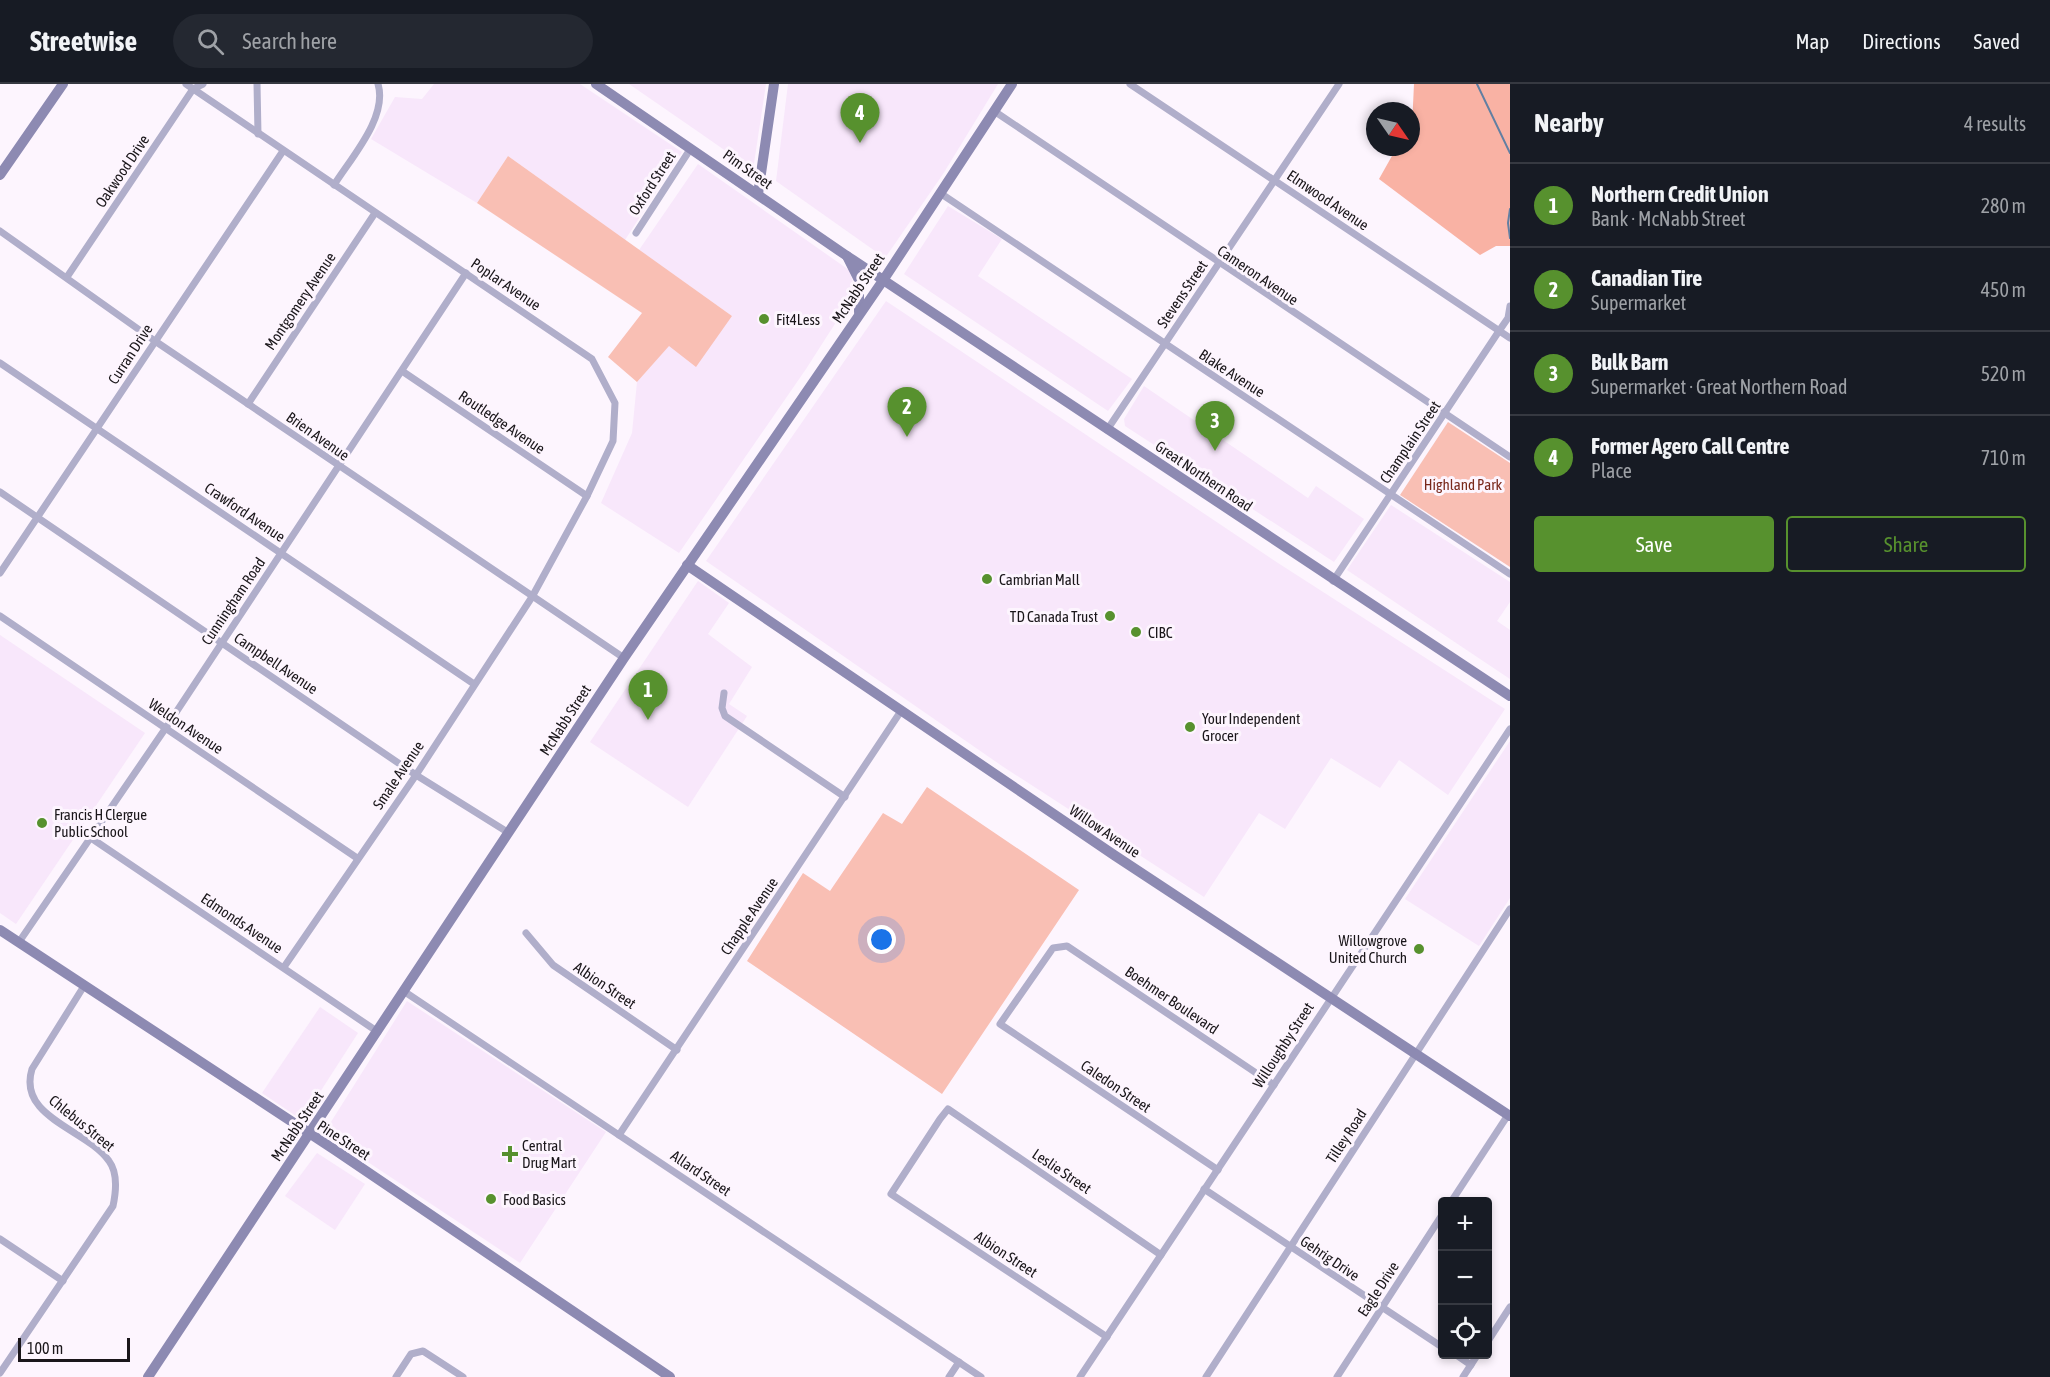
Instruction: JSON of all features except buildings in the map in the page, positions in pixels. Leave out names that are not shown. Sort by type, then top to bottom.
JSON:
[{"type":"main road","points":[[0,175],[63,84]]},
{"type":"main road","name":"Pim Street","points":[[596,84],[884,279]]},
{"type":"main road","points":[[758,194],[774,84]]},
{"type":"main road","name":"McNabb Street","points":[[148,1377],[624,658],[884,279],[1012,84]]},
{"type":"main road","points":[[847,256],[860,280],[859,315]]},
{"type":"main road","name":"Great Northern Road","points":[[884,279],[1333,581],[1510,696]]},
{"type":"main road","name":"Willow Avenue","points":[[687,565],[901,711],[1509,1116]]},
{"type":"main road","name":"Pine Street","points":[[0,930],[670,1377]]},
{"type":"street","name":"Poplar Avenue","points":[[186,84],[592,359],[615,403],[613,441],[532,597]]},
{"type":"street","name":"Oakwood Drive","points":[[67,277],[193,89],[203,84]]},
{"type":"street","points":[[256,84],[258,134]]},
{"type":"street","points":[[334,185],[379,113],[381,94],[378,84]]},
{"type":"street","name":"Elmwood Avenue","points":[[1130,84],[1510,338]]},
{"type":"street","name":"Stevens Street","points":[[1107,429],[1339,84]]},
{"type":"street","name":"Cameron Avenue","points":[[994,111],[1218,264],[1510,457]]},
{"type":"street","name":"Oxford Street","points":[[636,233],[692,148]]},
{"type":"street","name":"Curran Drive","points":[[0,573],[283,151]]},
{"type":"street","name":"Blake Avenue","points":[[940,193],[1510,574]]},
{"type":"street","name":"Montgomery Avenue","points":[[248,404],[375,213]]},
{"type":"street","name":"Brien Avenue","points":[[0,231],[155,341],[624,658]]},
{"type":"street","name":"Cunningham Road","points":[[19,942],[165,729],[466,273]]},
{"type":"street","name":"Champlain Street","points":[[1333,581],[1509,318],[1510,306]]},
{"type":"street","name":"Crawford Avenue","points":[[0,363],[474,684]]},
{"type":"street","name":"Routledge Avenue","points":[[402,370],[586,496]]},
{"type":"street","name":"Campbell Avenue","points":[[0,492],[36,519],[222,642],[416,775],[509,833]]},
{"type":"street","name":"Smale Avenue","points":[[284,967],[416,775],[532,597]]},
{"type":"street","name":"Weldon Avenue","points":[[0,616],[357,858]]},
{"type":"street","points":[[724,693],[722,708],[725,716],[845,797]]},
{"type":"street","name":"Chapple Avenue","points":[[619,1134],[901,711]]},
{"type":"street","name":"Willoughby Street","points":[[1080,1377],[1510,729]]},
{"type":"street","name":"Edmonds Avenue","points":[[91,838],[378,1032]]},
{"type":"street","name":"Tilley Road","points":[[1206,1377],[1510,909]]},
{"type":"street","name":"Albion Street","points":[[526,933],[553,965],[676,1050]]},
{"type":"street","name":"Boehmer Boulevard","points":[[1000,1024],[1053,948],[1067,946],[1274,1084]]},
{"type":"street","name":"Chlebus Street","points":[[0,1373],[113,1206],[116,1180],[110,1162],[95,1147],[51,1117],[36,1103],[28,1080],[32,1069],[84,986]]},
{"type":"street","name":"Allard Street","points":[[405,992],[981,1377]]},
{"type":"street","name":"Caledon Street","points":[[1000,1024],[1218,1170]]},
{"type":"street","name":"Leslie Street","points":[[891,1194],[948,1108],[1161,1255]]},
{"type":"street","points":[[1454,1197],[1509,1116]]},
{"type":"street","name":"Gehrig Drive","points":[[1204,1189],[1438,1344]]},
{"type":"street","name":"Albion Street","points":[[891,1194],[1107,1337]]},
{"type":"street","name":"Eagle Drive","points":[[1337,1377],[1438,1223]]},
{"type":"street","points":[[0,1239],[63,1281]]},
{"type":"street","points":[[1492,1335],[1510,1307]]},
{"type":"street","points":[[396,1377],[411,1354],[423,1351],[463,1377]]},
{"type":"street","points":[[1462,1359],[1471,1365]]},
{"type":"street","points":[[1463,1377],[1475,1359]]},
{"type":"street","points":[[949,1377],[959,1362]]},
{"type":"shaded area","points":[[434,84],[580,84],[682,152],[625,240],[508,156],[477,203],[371,139],[395,97],[422,99]]},
{"type":"shaded area","points":[[629,84],[766,84],[753,170],[700,133]]},
{"type":"shaded area","points":[[788,84],[998,84],[943,174],[885,258],[776,181]]},
{"type":"shaded area","points":[[1414,84],[1510,84],[1510,246],[1496,246],[1480,255],[1379,179],[1392,156],[1420,156],[1420,102],[1413,102]]},
{"type":"shaded area","points":[[698,164],[849,270],[856,291],[806,369],[679,553],[601,503],[632,433],[637,382],[669,345],[732,316],[639,250]]},
{"type":"shaded area","points":[[948,206],[1002,239],[978,276],[1132,379],[1108,411],[904,274]]},
{"type":"shaded area","points":[[886,301],[1278,563],[1505,709],[1448,795],[1399,760],[1380,788],[1331,758],[1285,829],[1259,813],[1204,897],[1002,766],[706,561]]},
{"type":"shaded area","points":[[1144,386],[1308,498],[1316,486],[1364,519],[1334,562],[1125,426],[1124,419]]},
{"type":"shaded area","points":[[1391,505],[1510,582],[1510,602],[1497,621],[1510,630],[1510,679],[1347,570]]},
{"type":"shaded area","points":[[698,581],[729,603],[708,634],[752,667],[729,704],[747,716],[688,807],[590,742]]},
{"type":"shaded area","name":"Francis H Clergue Public School","points":[[0,635],[145,733],[16,924],[0,913]]},
{"type":"shaded area","points":[[1510,741],[1510,898],[1479,946],[1405,899]]},
{"type":"shaded area","points":[[407,1001],[606,1132],[520,1263],[324,1133]]},
{"type":"shaded area","points":[[320,1007],[358,1033],[302,1120],[262,1093]]},
{"type":"shaded area","points":[[317,1153],[365,1184],[335,1230],[285,1196]]},
{"type":"green space","points":[[508,156],[732,316],[696,367],[669,346],[637,382],[608,357],[642,313],[477,203]]},
{"type":"green space","name":"Highland Park","points":[[1448,422],[1510,463],[1510,567],[1400,495]]},
{"type":"green space","points":[[927,787],[1079,890],[942,1094],[747,961],[803,873],[830,891],[883,813],[902,824]]},
{"type":"waterway","points":[[1477,84],[1510,153]]},
{"type":"waterway","points":[[1510,209],[1508,223],[1510,238]]},
{"type":"place","name":"Former Agero Call Centre","points":[[860,143]]},
{"type":"place","name":"Fit4Less","points":[[764,319]]},
{"type":"place","name":"Canadian Tire","points":[[907,437]]},
{"type":"place","name":"Bulk Barn","points":[[1215,451]]},
{"type":"place","name":"Cambrian Mall","points":[[987,579]]},
{"type":"place","name":"TD Canada Trust","points":[[1110,616]]},
{"type":"place","name":"CIBC","points":[[1136,632]]},
{"type":"place","name":"Northern Credit Union","points":[[648,720]]},
{"type":"place","name":"Your Independent Grocer","points":[[1190,727]]},
{"type":"place","name":"Francis H Clergue Public School","points":[[42,823]]},
{"type":"place","name":"Willowgrove United Church","points":[[1419,949]]},
{"type":"place","name":"Central Drug Mart","points":[[510,1154]]},
{"type":"place","name":"Food Basics","points":[[491,1199]]}]
